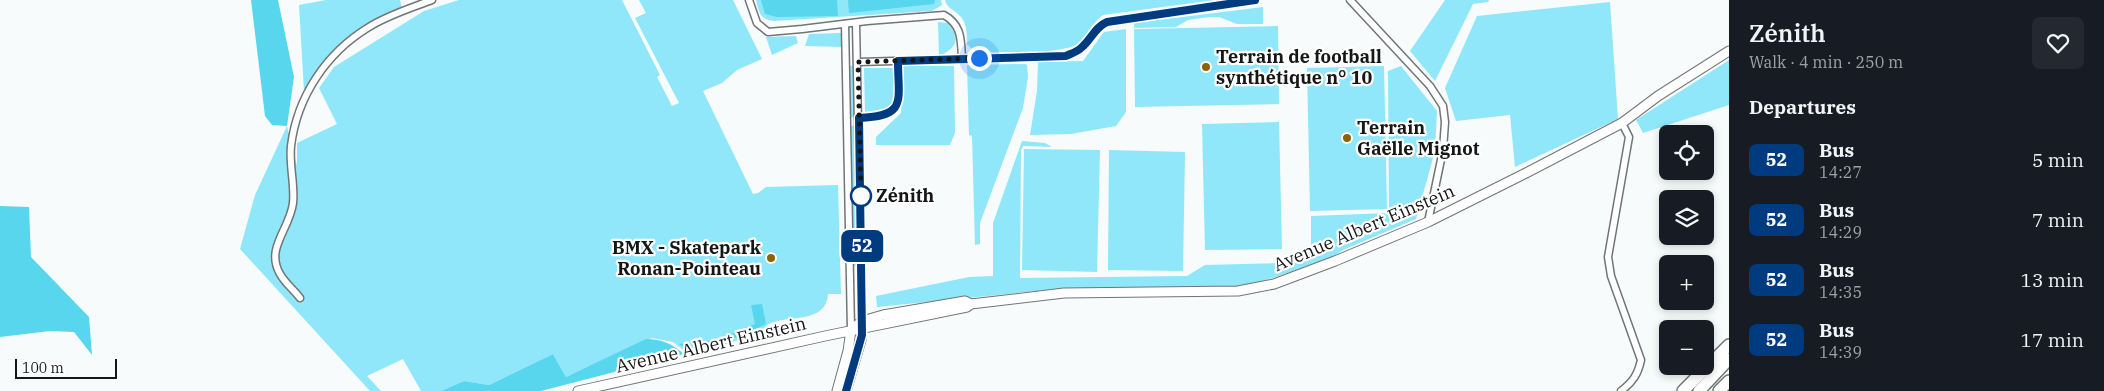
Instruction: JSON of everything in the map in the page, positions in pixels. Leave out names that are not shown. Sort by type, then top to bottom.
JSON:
[{"type":"highway","points":[[1683,391],[1729,345]]},
{"type":"highway","points":[[1699,391],[1729,359]]},
{"type":"highway","points":[[1719,391],[1729,381]]},
{"type":"street","points":[[300,298],[281,275],[275,262],[275,252],[290,218],[293,202],[291,147],[299,111],[311,85],[326,63],[350,40],[381,20],[432,0]]},
{"type":"street","points":[[749,0],[757,23],[768,32],[944,15],[952,19],[960,31],[962,59]]},
{"type":"street","points":[[858,62],[1066,56],[1081,49],[1091,35],[1102,24],[1107,22],[1255,0]]},
{"type":"street","points":[[1350,0],[1430,86],[1443,106],[1445,122],[1443,150],[1428,222]]},
{"type":"street","points":[[846,391],[861,340],[862,325],[856,22]]},
{"type":"street","points":[[837,391],[852,330],[845,24]]},
{"type":"street","name":"Avenue Albert Einstein","points":[[578,391],[852,330],[904,311],[965,301],[971,304],[1047,294],[1222,292],[1274,284],[1428,222],[1622,123],[1666,91],[1729,51]]},
{"type":"street","points":[[1622,123],[1630,137],[1608,257],[1611,276],[1641,360],[1638,373],[1630,385],[1622,391]]},
{"type":"street","points":[[833,334],[845,343],[848,351]]},
{"type":"shaded area","points":[[251,0],[278,0],[294,77],[287,126],[272,125],[265,116]]},
{"type":"shaded area","points":[[326,0],[400,0],[402,9],[358,32],[346,41],[324,63],[304,91],[299,5]]},
{"type":"shaded area","points":[[459,0],[622,0],[660,75],[657,77],[672,106],[679,103],[635,18],[646,13],[639,0],[733,0],[762,59],[737,70],[722,83],[703,91],[753,194],[766,187],[838,185],[841,294],[828,294],[826,304],[814,314],[771,323],[750,336],[705,349],[686,352],[673,342],[652,338],[566,377],[553,354],[489,385],[464,381],[441,391],[421,391],[403,359],[367,376],[381,391],[370,391],[240,249],[255,195],[287,126],[297,166],[297,143],[337,124],[319,88],[334,67],[424,11]]},
{"type":"shaded area","points":[[756,0],[941,0],[942,5],[932,11],[774,21],[763,17],[759,12]]},
{"type":"shaded area","points":[[761,0],[837,0],[838,16],[777,17],[765,14]]},
{"type":"shaded area","points":[[848,0],[935,0],[934,4],[849,13]]},
{"type":"shaded area","points":[[945,0],[1215,0],[1103,15],[1081,41],[1069,48],[1044,51],[975,52],[967,44],[967,32],[964,21],[947,5]]},
{"type":"shaded area","points":[[1445,0],[1489,0],[1488,2],[1473,4],[1435,81],[1410,51]]},
{"type":"shaded area","points":[[1610,2],[1618,119],[1515,167],[1510,115],[1456,121],[1445,88],[1477,16]]},
{"type":"shaded area","points":[[1263,7],[1263,24],[1237,24],[1219,17],[1209,17],[1188,20],[1176,27],[1134,28],[1134,23]]},
{"type":"shaded area","points":[[938,22],[948,23],[956,38],[950,50],[939,56]]},
{"type":"shaded area","name":"Terrain de football synthétique n° 10","points":[[1278,26],[1279,104],[1135,107],[1134,29]]},
{"type":"shaded area","points":[[1126,29],[1126,112],[1116,126],[1071,134],[1030,135],[1037,91],[1038,62],[1083,61],[1104,32]]},
{"type":"shaded area","points":[[841,33],[842,47],[805,46],[809,34]]},
{"type":"shaded area","points":[[796,36],[798,43],[772,55],[766,37]]},
{"type":"shaded area","points":[[1729,60],[1729,105],[1668,125],[1659,125],[1659,128],[1643,133],[1636,120]]},
{"type":"shaded area","points":[[967,65],[1027,65],[1028,77],[1023,108],[980,223],[980,244],[975,245],[972,136],[969,135]]},
{"type":"shaded area","points":[[848,66],[855,66],[855,117],[849,118]]},
{"type":"shaded area","points":[[903,66],[954,66],[955,133],[950,145],[876,145],[876,137],[901,113]]},
{"type":"shaded area","name":"Terrain Gaëlle Mignot","points":[[1384,66],[1387,209],[1310,211],[1307,68]]},
{"type":"shaded area","points":[[1401,66],[1437,111],[1435,151],[1416,219],[1343,250],[1330,259],[1254,284],[1231,288],[1047,290],[877,307],[876,296],[969,277],[993,276],[993,223],[1022,141],[1045,143],[1052,147],[1023,146],[1021,150],[1020,278],[1187,276],[1205,265],[1284,263],[1311,255],[1311,216],[1389,213],[1388,71]]},
{"type":"shaded area","points":[[864,68],[893,68],[894,101],[889,108],[865,112]]},
{"type":"shaded area","points":[[1279,122],[1282,249],[1205,250],[1202,124]]},
{"type":"shaded area","points":[[850,126],[856,126],[859,266],[852,266]]},
{"type":"shaded area","points":[[1024,149],[1100,150],[1097,272],[1022,270]]},
{"type":"shaded area","points":[[1109,150],[1185,152],[1183,271],[1108,270]]},
{"type":"shaded area","points":[[0,206],[29,207],[31,257],[89,317],[92,355],[74,332],[50,331],[0,337]]},
{"type":"shaded area","points":[[762,304],[766,324],[756,329],[708,346],[687,349],[679,344],[715,340],[755,324],[751,305]]},
{"type":"shaded area","points":[[646,339],[666,343],[684,354],[541,391],[441,391],[464,381],[489,385],[553,354],[566,377]]},
{"type":"bus line","name":"52","points":[[846,391],[862,335],[859,118],[887,115],[895,110],[898,101],[898,61],[1066,56],[1081,49],[1091,35],[1102,24],[1107,22],[1255,0]]},
{"type":"place","name":"Terrain de football synthétique n° 10","points":[[1206,67]]},
{"type":"place","name":"Terrain Gaëlle Mignot","points":[[1347,138]]},
{"type":"place","name":"Zénith","points":[[861,196]]},
{"type":"place","name":"BMX - Skatepark Ronan-Pointeau","points":[[771,258]]},
{"type":"route","points":[[861,196],[858,62],[979,58]]}]
